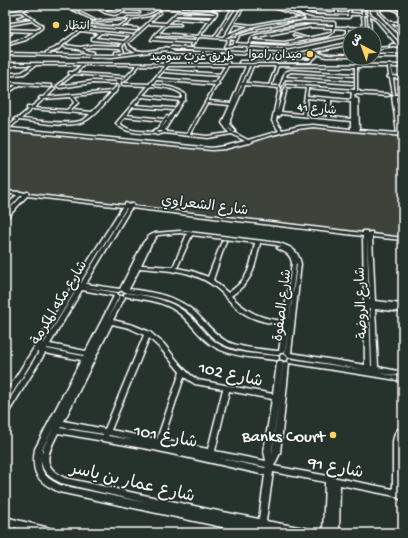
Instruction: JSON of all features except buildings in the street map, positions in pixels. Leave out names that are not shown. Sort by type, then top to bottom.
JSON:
[{"type":"highway","points":[[5,526],[11,533]]},
{"type":"street","points":[[5,14],[21,11],[32,5]]},
{"type":"street","points":[[53,5],[62,5],[94,21],[129,18],[154,13],[166,7],[211,12],[214,13],[214,15]]},
{"type":"street","points":[[91,5],[96,5]]},
{"type":"street","points":[[129,8],[120,14],[109,15],[101,10],[116,7],[129,8],[149,9],[151,7],[132,5],[129,8]]},
{"type":"street","points":[[216,5],[273,8],[297,16],[316,19]]},
{"type":"street","points":[[263,5],[281,7],[308,15],[334,20]]},
{"type":"street","points":[[326,5],[337,9],[337,13]]},
{"type":"street","points":[[340,5],[349,8],[350,14]]},
{"type":"street","points":[[357,5],[371,14],[401,46]]},
{"type":"street","points":[[357,5],[366,12],[370,22],[368,26]]},
{"type":"street","points":[[366,12],[374,5]]},
{"type":"street","points":[[294,6],[317,12],[350,14],[366,12],[378,5],[397,9],[403,14]]},
{"type":"street","points":[[397,5],[403,7]]},
{"type":"street","points":[[180,9],[186,6],[210,6],[233,9],[214,38]]},
{"type":"street","points":[[224,38],[243,6]]},
{"type":"street","points":[[403,14],[396,9],[386,6],[378,10],[392,27],[403,37]]},
{"type":"street","points":[[139,51],[128,46],[127,43],[166,7]]},
{"type":"street","points":[[397,9],[403,7]]},
{"type":"street","points":[[5,45],[25,39],[41,28],[41,26],[26,17],[21,11]]},
{"type":"street","points":[[125,12],[127,12],[138,13],[136,14],[125,12]]},
{"type":"street","points":[[366,12],[367,26]]},
{"type":"street","points":[[120,14],[129,18]]},
{"type":"street","points":[[193,42],[152,39],[176,14],[214,15]]},
{"type":"street","points":[[233,45],[239,35],[247,32],[300,22],[334,20],[348,17],[350,14]]},
{"type":"street","points":[[189,48],[214,15]]},
{"type":"street","points":[[119,27],[131,20],[129,18]]},
{"type":"street","points":[[172,18],[210,20]]},
{"type":"street","points":[[171,35],[186,18]]},
{"type":"street","points":[[5,24],[33,20]]},
{"type":"street","points":[[230,29],[241,29],[292,20],[334,20]]},
{"type":"street","points":[[252,41],[284,43],[330,34],[333,32],[334,20]]},
{"type":"street","points":[[57,49],[91,26],[94,21]]},
{"type":"street","points":[[83,31],[94,21]]},
{"type":"street","points":[[370,22],[379,23]]},
{"type":"street","points":[[150,23],[180,25]]},
{"type":"street","points":[[233,23],[253,27]]},
{"type":"street","points":[[389,23],[403,23]]},
{"type":"street","points":[[91,26],[136,29]]},
{"type":"street","points":[[247,52],[252,41],[259,36],[308,26],[342,28]]},
{"type":"street","points":[[383,27],[392,27]]},
{"type":"street","points":[[224,38],[241,29]]},
{"type":"street","points":[[7,31],[36,31]]},
{"type":"street","points":[[5,37],[11,33],[7,31]]},
{"type":"street","points":[[83,31],[132,35],[120,47]]},
{"type":"street","points":[[397,31],[403,31]]},
{"type":"street","points":[[101,32],[92,39],[124,42]]},
{"type":"street","points":[[156,34],[236,39]]},
{"type":"street","points":[[294,35],[307,39]]},
{"type":"street","points":[[45,54],[65,46],[76,36]]},
{"type":"street","points":[[229,38],[225,44],[289,48],[342,37]]},
{"type":"street","points":[[320,42],[333,47]]},
{"type":"street","points":[[302,55],[342,45]]},
{"type":"street","points":[[65,46],[80,48],[94,46],[120,47]]},
{"type":"street","points":[[218,83],[221,75],[230,62],[312,61],[312,58],[317,54],[333,47],[342,46]]},
{"type":"street","points":[[382,48],[401,46]]},
{"type":"street","points":[[80,48],[89,53],[106,53],[122,51],[123,50],[120,47]]},
{"type":"street","points":[[166,48],[169,52],[180,53],[247,52],[287,54]]},
{"type":"street","points":[[5,53],[109,55],[166,48],[189,48]]},
{"type":"street","points":[[10,53],[103,56],[166,48],[189,48],[302,55],[317,54]]},
{"type":"street","points":[[57,49],[58,54]]},
{"type":"street","points":[[309,52],[326,56],[342,56]]},
{"type":"street","points":[[302,55],[309,61]]},
{"type":"street","points":[[382,56],[403,56]]},
{"type":"street","name":"طريق غرب سوميد","points":[[5,64],[342,66]]},
{"type":"street","points":[[5,70],[14,64]]},
{"type":"street","points":[[5,74],[23,73],[34,64]]},
{"type":"street","points":[[6,129],[81,64]]},
{"type":"street","points":[[106,74],[114,64]]},
{"type":"street","points":[[30,108],[90,113],[114,92],[118,84],[125,76],[138,65]]},
{"type":"street","points":[[18,118],[74,124],[85,120],[109,92],[138,65]]},
{"type":"street","points":[[157,78],[165,71],[168,65]]},
{"type":"street","points":[[168,65],[118,123],[122,127],[211,137],[233,132]]},
{"type":"street","points":[[201,73],[206,65]]},
{"type":"street","points":[[190,134],[228,65]]},
{"type":"street","points":[[250,65],[224,123],[233,132],[250,142]]},
{"type":"street","points":[[270,85],[277,66]]},
{"type":"street","points":[[354,66],[355,130]]},
{"type":"street","name":"طريق غرب سوميد","points":[[382,66],[403,66]]},
{"type":"street","points":[[6,129],[212,149],[228,148],[282,131],[306,126],[399,135],[388,66]]},
{"type":"street","points":[[165,71],[221,75]]},
{"type":"street","points":[[72,72],[125,76]]},
{"type":"street","points":[[278,113],[279,86],[289,74],[296,72],[354,75]]},
{"type":"street","points":[[274,74],[285,77],[353,83]]},
{"type":"street","points":[[354,75],[353,83],[355,92]]},
{"type":"street","points":[[282,131],[274,122],[286,87],[284,83],[285,77]]},
{"type":"street","points":[[390,77],[403,78]]},
{"type":"street","points":[[157,78],[218,83]]},
{"type":"street","points":[[5,83],[55,87],[92,84],[118,84],[165,88],[173,90],[180,95],[181,100]]},
{"type":"street","points":[[242,83],[355,92]]},
{"type":"street","points":[[242,83],[279,86]]},
{"type":"street","points":[[5,93],[16,84]]},
{"type":"street","points":[[286,87],[403,96]]},
{"type":"street","points":[[303,115],[308,89]]},
{"type":"street","points":[[43,97],[114,92]]},
{"type":"street","points":[[392,95],[395,105],[396,123]]},
{"type":"street","points":[[68,111],[74,103],[72,96]]},
{"type":"street","points":[[142,96],[181,100]]},
{"type":"street","points":[[306,98],[354,101]]},
{"type":"street","points":[[329,99],[329,117]]},
{"type":"street","points":[[151,144],[181,100]]},
{"type":"street","points":[[208,102],[233,104]]},
{"type":"street","points":[[395,105],[403,106]]},
{"type":"street","points":[[134,106],[175,107]]},
{"type":"street","points":[[167,120],[175,107]]},
{"type":"street","name":"شارع 41","points":[[278,113],[354,119]]},
{"type":"street","points":[[125,116],[167,120]]},
{"type":"street","points":[[396,123],[403,123]]},
{"type":"street","name":"شارع الشعراوي","points":[[5,189],[25,193]]},
{"type":"street","name":"شارع الشعراوي","points":[[5,192],[25,193],[403,236]]},
{"type":"street","points":[[5,210],[25,193]]},
{"type":"street","points":[[5,217],[25,193]]},
{"type":"street","name":"شارع مكه المكرمة","points":[[5,413],[8,400],[41,348],[91,260],[128,205]]},
{"type":"street","name":"شارع مكه المكرمة","points":[[41,348],[82,287],[128,205]]},
{"type":"street","name":"شارع الشعراوي","points":[[368,233],[403,239]]},
{"type":"street","name":"شارع الروضة","points":[[368,233],[368,370]]},
{"type":"street","name":"شارع عمار بن ياسر","points":[[190,235],[166,234],[152,238],[89,357],[56,426],[43,458],[46,468],[54,476],[72,487],[264,529],[310,533]]},
{"type":"street","points":[[174,270],[190,235],[258,243],[251,274],[248,280],[228,296]]},
{"type":"street","points":[[210,280],[225,240]]},
{"type":"street","name":"شارع الصفوة","points":[[258,243],[284,250],[294,258],[276,453],[269,468]]},
{"type":"street","points":[[91,260],[97,261]]},
{"type":"street","points":[[136,266],[194,273],[210,280],[241,308],[250,314],[261,319],[288,324]]},
{"type":"street","points":[[76,286],[160,300],[170,304],[180,310],[213,343],[224,349],[368,370],[403,379]]},
{"type":"street","points":[[122,293],[162,296],[174,300],[193,313],[218,339],[240,348],[284,357]]},
{"type":"street","points":[[369,304],[403,306]]},
{"type":"street","points":[[369,304],[403,310]]},
{"type":"street","name":"شارع الروضة","points":[[369,304],[375,372]]},
{"type":"street","name":"شارع 102","points":[[108,321],[134,327],[148,333],[163,347],[182,372],[197,382],[226,389],[276,397]]},
{"type":"street","points":[[199,330],[205,327]]},
{"type":"street","points":[[106,435],[148,333]]},
{"type":"street","points":[[41,348],[89,357]]},
{"type":"street","name":"شارع الصفوة","points":[[264,529],[269,468],[268,451],[284,357]]},
{"type":"street","points":[[158,445],[182,372]]},
{"type":"street","points":[[375,372],[403,374]]},
{"type":"street","points":[[211,452],[226,389]]},
{"type":"street","name":"شارع 101","points":[[56,426],[269,468]]},
{"type":"street","points":[[401,494],[396,441],[397,435],[403,428]]},
{"type":"street","name":"شارع 101","points":[[158,445],[211,452],[269,468]]},
{"type":"street","name":"شارع 91","points":[[269,468],[401,494]]},
{"type":"street","points":[[327,533],[333,480]]},
{"type":"street","points":[[333,480],[335,533]]},
{"type":"street","points":[[5,521],[53,533]]},
{"type":"shaded area","points":[[313,127],[403,135],[403,237],[5,190],[5,130],[214,150],[241,146],[282,132]]},
{"type":"place","name":"انتظار","points":[[56,25]]},
{"type":"place","name":"ميدان راموا","points":[[310,54]]},
{"type":"place","name":"Banks Court","points":[[333,435]]}]
